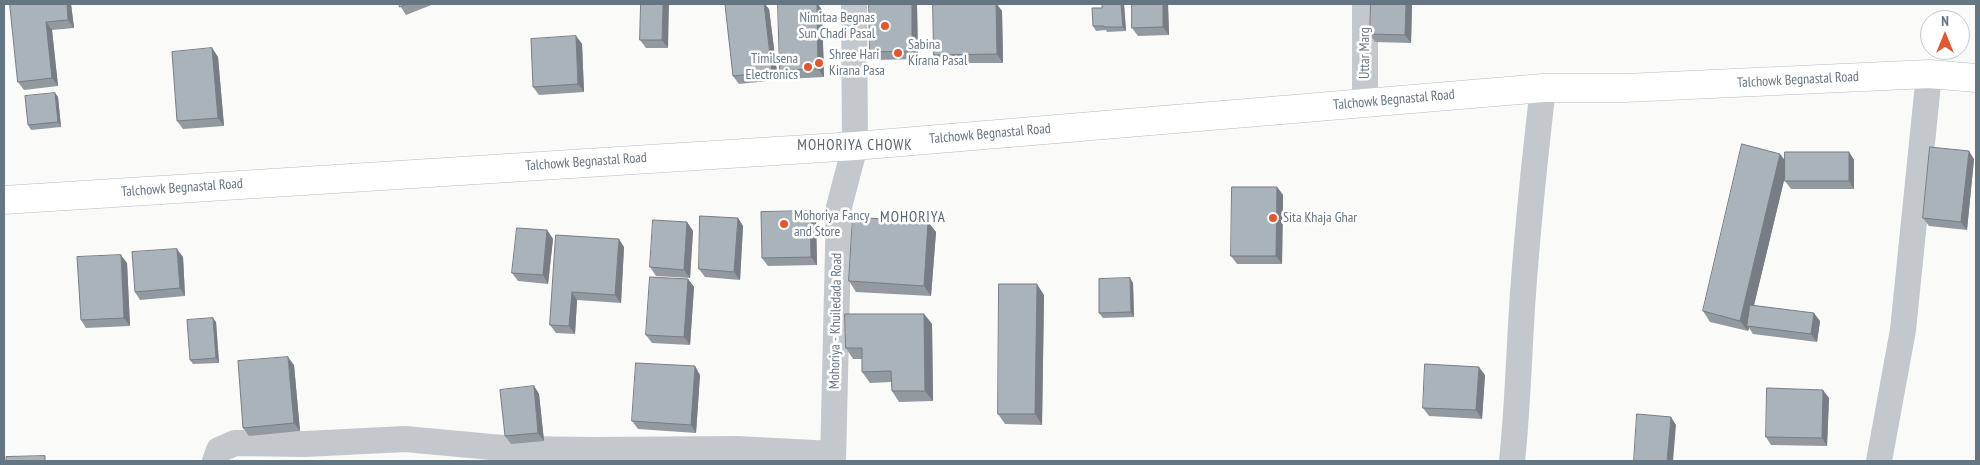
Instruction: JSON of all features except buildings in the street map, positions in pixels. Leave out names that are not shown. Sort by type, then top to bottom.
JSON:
[{"type":"main road","name":"Talchowk Begnastal Road","points":[[4,200],[855,146],[1543,88],[1625,88],[1929,74],[1976,78]]},
{"type":"street","name":"Mohoriya - Khuiledada Road","points":[[833,458],[839,207],[855,146],[854,4]]},
{"type":"street","name":"Uttar Marg","points":[[1364,4],[1365,102]]},
{"type":"street","points":[[1879,461],[1903,330],[1929,74]]},
{"type":"street","points":[[1512,461],[1518,401],[1526,257],[1543,88]]},
{"type":"street","points":[[215,461],[219,450],[235,443],[304,444],[405,440],[513,448],[594,450],[737,448],[833,458]]},
{"type":"place","name":"Nimitaa Begnas Sun Chadi Pasal","points":[[885,26]]},
{"type":"place","name":"Sabina Kirana Pasal","points":[[898,53]]},
{"type":"place","name":"Shree Hari Kirana Pasa","points":[[819,63]]},
{"type":"place","name":"Timilsena Electronics","points":[[808,67]]},
{"type":"place","name":"Sita Khaja Ghar","points":[[1273,218]]},
{"type":"place","name":"Mohoriya Fancy and Store","points":[[784,224]]},
{"type":"district","name":"MOHORIYA CHOWK","points":[[855,146]]},
{"type":"district","name":"MOHORIYA","points":[[913,218]]}]
